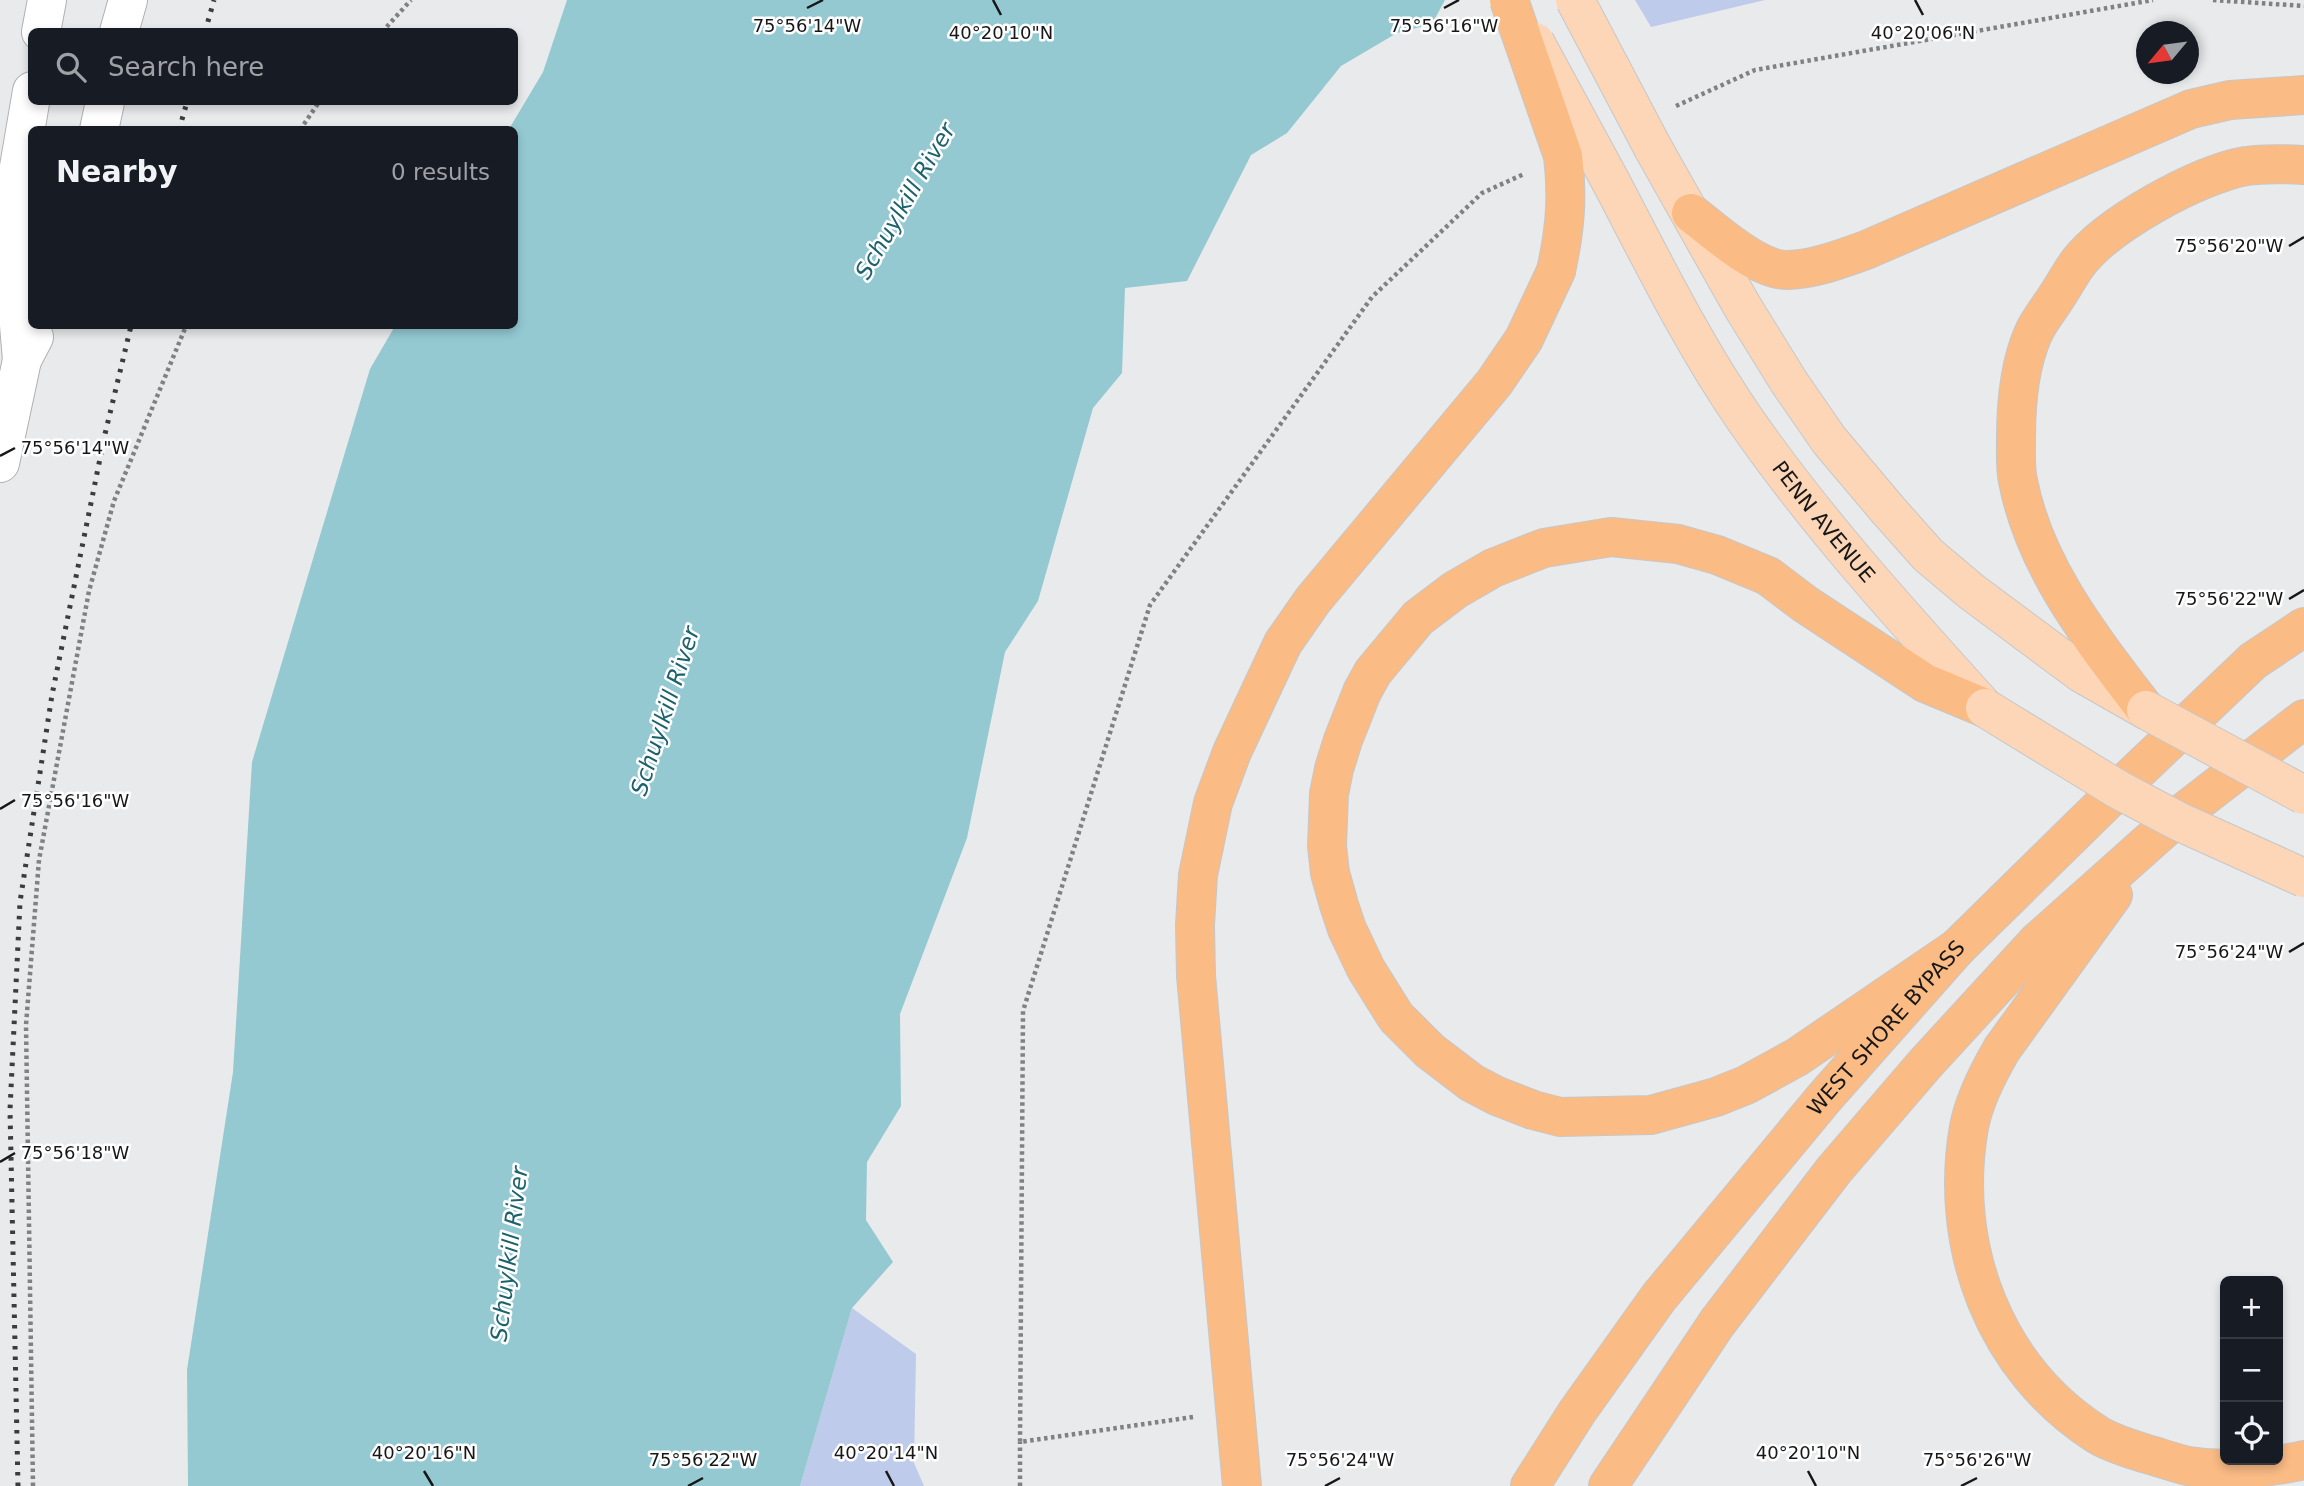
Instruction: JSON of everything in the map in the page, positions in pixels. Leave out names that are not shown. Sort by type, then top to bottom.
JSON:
[{"type":"highway","points":[[1242,1486],[1196,976],[1198,875],[1213,803],[1232,752],[1283,643],[1313,600],[1494,383],[1524,339],[1556,271],[1566,214],[1563,156],[1511,0]]},
{"type":"highway","points":[[1691,213],[1754,260],[1785,271],[1828,264],[2191,109],[2230,100],[2304,95]]},
{"type":"highway","points":[[2146,710],[2093,641],[2075,612],[2038,549],[2024,509],[2017,477],[2016,414],[2022,372],[2033,334],[2079,262],[2103,238],[2149,208],[2187,187],[2245,167],[2304,165]]},
{"type":"highway","points":[[1957,948],[1797,1057],[1746,1085],[1651,1115],[1560,1117],[1496,1096],[1472,1083],[1430,1051],[1396,1017],[1366,969],[1339,905],[1330,873],[1327,846],[1329,794],[1343,740],[1362,692],[1373,672],[1418,618],[1464,583],[1493,568],[1544,548],[1611,537],[1678,544],[1717,555],[1768,576],[1805,604],[1925,683],[1985,708]]},
{"type":"highway","points":[[2253,661],[2304,613]]},
{"type":"highway","name":"WEST SHORE BYPASS","points":[[1530,1486],[1577,1412],[1659,1297],[1825,1097],[1957,948],[2253,661],[2304,627]]},
{"type":"highway","points":[[1608,1486],[1717,1323],[1834,1170],[1925,1064],[2037,942],[2156,836],[2304,719]]},
{"type":"highway","points":[[2156,836],[2002,1049],[1988,1074],[1969,1125],[1963,1173],[1963,1207],[1972,1262],[1999,1328],[2025,1368],[2075,1418],[2100,1436],[2130,1449],[2188,1466],[2258,1466],[2304,1460]]},
{"type":"main road","name":"PENN AVENUE","points":[[1511,0],[1706,359],[1758,438],[1829,531],[1985,708],[2119,790],[2180,822],[2304,878]]},
{"type":"main road","points":[[1575,0],[1653,148],[1788,382],[1829,440],[1928,555],[1972,592],[2081,673],[2304,795]]},
{"type":"street","points":[[42,28],[47,0]]},
{"type":"street","points":[[120,28],[128,0]]},
{"type":"street","points":[[22,360],[10,220],[30,105]]},
{"type":"street","points":[[100,126],[104,105]]},
{"type":"street","points":[[0,463],[22,360],[38,329]]},
{"type":"path","points":[[386,28],[411,0]]},
{"type":"path","points":[[2213,0],[2304,6]]},
{"type":"path","points":[[303,126],[317,105]]},
{"type":"path","points":[[33,1486],[26,1025],[39,860],[93,578],[114,501],[185,329]]},
{"type":"path","points":[[1020,1442],[1020,1486]]},
{"type":"shaded area","points":[[1635,0],[1765,0],[1651,27]]},
{"type":"shaded area","points":[[852,1308],[916,1354],[914,1463],[924,1486],[800,1486]]},
{"type":"water","name":"Schuylkill River","points":[[567,0],[1445,0],[1432,24],[1397,33],[1341,66],[1287,133],[1251,155],[1187,281],[1125,288],[1122,373],[1093,408],[1038,601],[1005,652],[967,838],[900,1014],[901,1106],[867,1162],[866,1220],[893,1262],[852,1308],[800,1486],[188,1486],[187,1370],[233,1072],[252,762],[370,369],[393,329],[518,329],[518,126],[511,126],[543,72]]},
{"type":"railway","points":[[206,28],[214,0]]},
{"type":"railway","points":[[180,126],[186,105]]},
{"type":"railway","points":[[18,1486],[10,1110],[20,902],[52,695],[105,434],[130,329]]}]
